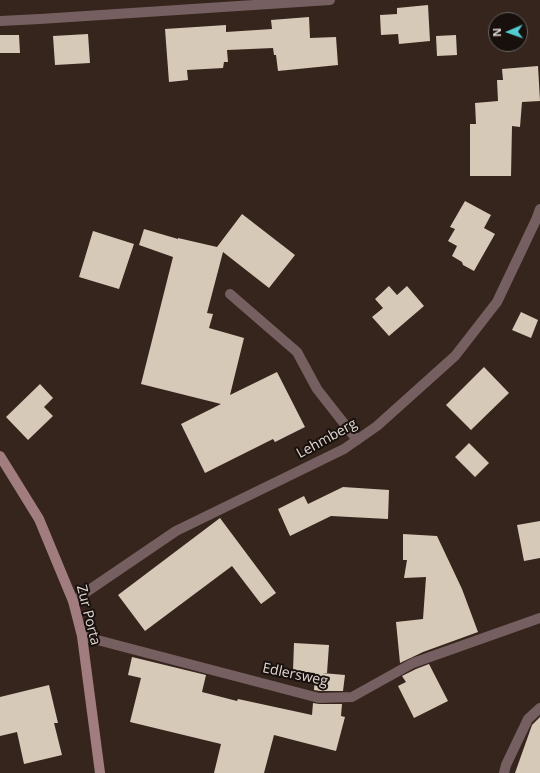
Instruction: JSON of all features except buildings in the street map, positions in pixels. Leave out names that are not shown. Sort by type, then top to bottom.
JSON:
[{"type":"main road","name":"Zur Porta","points":[[0,456],[39,520],[73,601],[82,636],[100,773]]},
{"type":"street","points":[[0,21],[40,19],[200,4],[330,0]]},
{"type":"street","name":"Lehmberg","points":[[73,601],[176,531],[344,449],[377,426],[455,356],[497,302],[540,209]]},
{"type":"street","points":[[230,294],[297,352],[316,389],[357,440]]},
{"type":"street","name":"Edlersweg","points":[[82,636],[319,698],[352,697],[413,663],[540,618]]},
{"type":"street","points":[[504,773],[506,765],[528,720],[540,708]]}]
